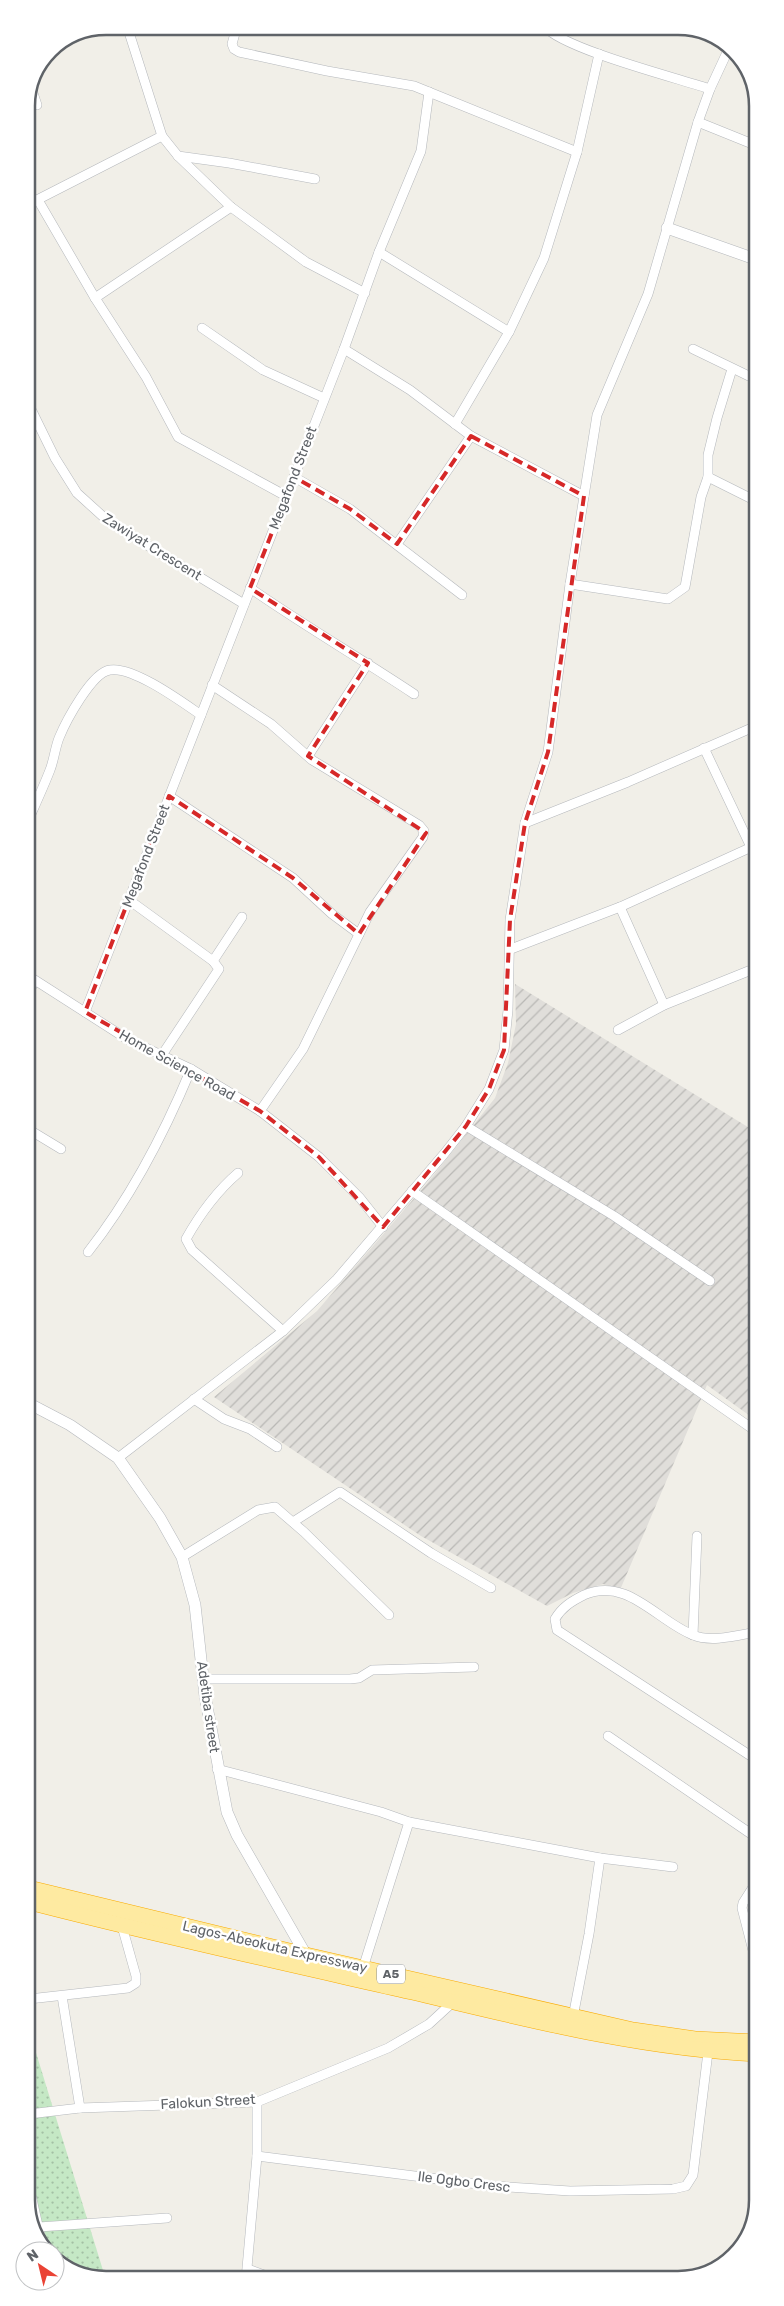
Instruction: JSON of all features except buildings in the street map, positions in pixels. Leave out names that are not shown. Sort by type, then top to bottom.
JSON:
[{"type":"highway","name":"Lagos-Abeokuta Expressway","points":[[35,1890],[306,1956],[573,2017],[677,2036],[749,2041]]},
{"type":"highway","name":"Lagos-Abeokuta Expressway","points":[[35,1904],[122,1926],[635,2042],[708,2052],[749,2054]]},
{"type":"street","points":[[130,35],[162,136],[178,156],[231,207],[306,262],[365,293]]},
{"type":"street","points":[[234,35],[232,44],[234,50],[239,52],[327,71],[414,86],[577,152]]},
{"type":"street","points":[[555,35],[599,54],[710,88]]},
{"type":"street","points":[[455,424],[508,332],[544,258],[577,152],[599,54]]},
{"type":"street","points":[[35,1407],[70,1425],[118,1458],[283,1331],[336,1279],[383,1227],[466,1126],[489,1089],[504,1050],[511,949],[510,920],[525,823],[548,752],[570,584],[597,415],[648,294],[698,122],[710,88],[726,54]]},
{"type":"street","name":"Megafond Street","points":[[85,1012],[344,349],[379,252],[421,150],[429,92]]},
{"type":"street","points":[[35,100],[37,105]]},
{"type":"street","points":[[698,122],[749,143]]},
{"type":"street","points":[[35,201],[162,136]]},
{"type":"street","points":[[178,156],[229,163],[315,179]]},
{"type":"street","points":[[38,200],[95,298],[146,377],[178,437],[286,496]]},
{"type":"street","points":[[95,298],[231,207]]},
{"type":"street","points":[[667,228],[749,257]]},
{"type":"street","points":[[379,252],[508,332]]},
{"type":"street","points":[[202,328],[264,370],[324,398]]},
{"type":"street","points":[[344,349],[410,390],[471,436],[584,496]]},
{"type":"street","points":[[694,349],[732,370],[749,376]]},
{"type":"street","points":[[570,584],[668,599],[685,587],[701,496],[708,477],[708,455],[732,370]]},
{"type":"street","name":"Zawiyat Crescent","points":[[35,417],[55,458],[77,493],[109,522],[244,604]]},
{"type":"street","points":[[397,544],[471,436]]},
{"type":"street","points":[[294,477],[350,509],[462,595]]},
{"type":"street","points":[[708,477],[749,498]]},
{"type":"street","points":[[250,588],[300,623],[368,663],[414,694]]},
{"type":"street","points":[[308,756],[368,663]]},
{"type":"street","points":[[35,805],[50,770],[58,740],[66,723],[95,678],[104,671],[112,669],[150,681],[201,715]]},
{"type":"street","points":[[212,685],[271,724],[308,756],[418,825],[424,831],[423,837],[370,912],[303,1049],[260,1111]]},
{"type":"street","points":[[525,823],[749,729]]},
{"type":"street","points":[[704,748],[749,838]]},
{"type":"street","points":[[170,796],[293,878],[332,914],[358,934]]},
{"type":"street","points":[[511,949],[620,907],[749,848]]},
{"type":"street","points":[[129,900],[213,961],[218,969],[215,977],[162,1055]]},
{"type":"street","points":[[620,907],[664,1005]]},
{"type":"street","points":[[213,961],[242,917]]},
{"type":"street","points":[[618,1030],[664,1005],[749,971]]},
{"type":"street","name":"Home Science Road","points":[[35,981],[127,1039],[191,1069],[260,1111],[319,1157],[360,1198],[383,1227]]},
{"type":"street","points":[[88,1252],[109,1225],[141,1174],[176,1105],[191,1069]]},
{"type":"street","points":[[466,1126],[614,1216],[710,1280]]},
{"type":"street","points":[[35,1133],[61,1149]]},
{"type":"street","points":[[238,1172],[213,1197],[196,1220],[186,1239],[192,1250],[283,1331]]},
{"type":"street","points":[[412,1191],[749,1426]]},
{"type":"street","points":[[194,1399],[224,1419],[250,1429],[277,1447]]},
{"type":"street","name":"Adetiba street","points":[[118,1458],[160,1518],[182,1557],[195,1605],[203,1679],[217,1769],[227,1812],[237,1835],[306,1956]]},
{"type":"street","points":[[293,1522],[340,1492],[431,1553],[491,1588]]},
{"type":"street","points":[[182,1557],[258,1510],[275,1507],[360,1585],[389,1615]]},
{"type":"street","points":[[693,1635],[697,1536]]},
{"type":"street","points":[[749,1633],[709,1638],[693,1635],[654,1610],[614,1590],[590,1592],[575,1599],[560,1610],[555,1619],[558,1630],[749,1755]]},
{"type":"street","points":[[203,1679],[350,1679],[359,1678],[372,1670],[474,1667]]},
{"type":"street","points":[[608,1736],[749,1833]]},
{"type":"street","points":[[217,1769],[381,1812],[409,1822],[600,1858],[673,1867]]},
{"type":"street","points":[[363,1968],[409,1822]]},
{"type":"street","points":[[573,2017],[590,1934],[600,1858]]},
{"type":"street","points":[[749,1894],[742,1908],[749,1933]]},
{"type":"street","points":[[35,1998],[128,1988],[136,1983],[136,1976],[122,1926]]},
{"type":"street","points":[[62,1996],[80,2108]]},
{"type":"street","name":"Falokun Street","points":[[35,2113],[80,2108],[257,2102],[388,2048],[428,2024],[453,2002]]},
{"type":"street","name":"Ile Ogbo Cresc","points":[[257,2156],[493,2186],[570,2190],[673,2189],[686,2186],[693,2175],[708,2052]]},
{"type":"street","points":[[247,2271],[257,2156],[257,2102]]},
{"type":"street","points":[[40,2227],[167,2218]]},
{"type":"highlighted area","points":[[471,436],[584,496],[548,752],[525,823],[510,920],[504,1050],[489,1089],[466,1126],[383,1227],[319,1157],[260,1111],[85,1012],[169,796],[293,878],[359,934],[426,833],[308,756],[368,663],[250,588],[294,477],[350,509],[397,544]]},
{"type":"shaded area","points":[[515,984],[749,1128],[749,1415],[707,1385],[620,1590],[603,1584],[573,1593],[547,1606],[421,1536],[214,1397],[317,1311],[429,1181],[495,1098],[508,1063],[516,1024]]},
{"type":"green space","points":[[35,2049],[103,2271],[79,2266],[65,2258],[65,2241],[48,2241],[37,2218],[35,2200]]}]
